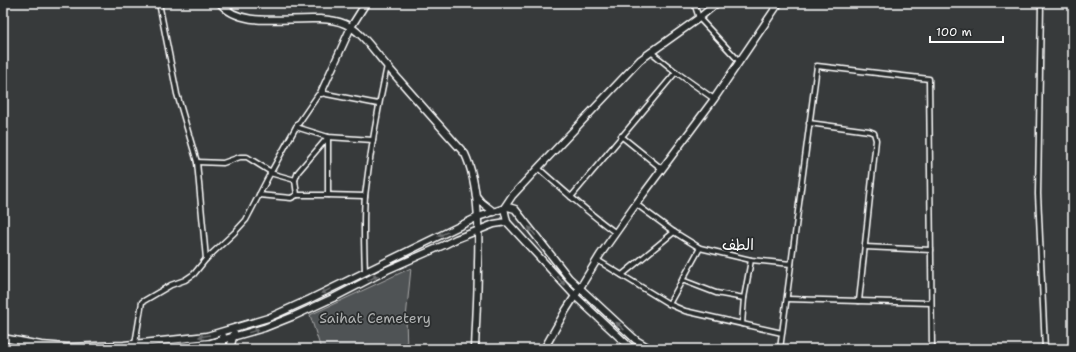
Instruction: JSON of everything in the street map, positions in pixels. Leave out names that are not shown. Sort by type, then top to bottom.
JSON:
[{"type":"street","points":[[159,3],[177,94],[197,162],[206,259]]},
{"type":"street","points":[[220,3],[229,12],[243,18],[326,19],[344,24],[357,30],[465,154],[470,165],[479,230],[475,349]]},
{"type":"street","points":[[135,344],[142,302],[171,285],[185,280],[194,274],[206,259],[246,220],[296,126],[321,93],[351,27],[366,3]]},
{"type":"street","points":[[694,3],[699,18],[739,61]]},
{"type":"street","points":[[632,349],[575,296],[507,222],[504,208],[512,196],[640,60],[699,18],[717,3]]},
{"type":"street","points":[[544,349],[597,260],[636,204],[714,99],[779,3]]},
{"type":"street","points":[[1041,3],[1038,194],[1045,349]]},
{"type":"street","points":[[651,52],[714,99]]},
{"type":"street","points":[[365,272],[365,196],[378,104],[387,66]]},
{"type":"street","points":[[780,349],[817,66],[929,79],[932,349]]},
{"type":"street","points":[[571,197],[676,72]]},
{"type":"street","points":[[321,93],[378,104]]},
{"type":"street","points":[[810,123],[869,131],[874,133],[876,140],[859,301]]},
{"type":"street","points":[[296,126],[328,137],[373,140]]},
{"type":"street","points":[[621,136],[662,169]]},
{"type":"street","points":[[297,195],[295,180],[298,172],[328,137]]},
{"type":"street","points":[[328,137],[328,195]]},
{"type":"street","points":[[197,162],[223,163],[240,157],[247,157],[270,173],[295,180]]},
{"type":"street","points":[[538,168],[603,224],[616,233]]},
{"type":"street","points":[[260,195],[291,198],[297,195],[365,196]]},
{"type":"street","points":[[475,195],[481,202],[494,212]]},
{"type":"street","points":[[636,204],[674,232],[700,248],[751,260],[791,264]]},
{"type":"street","points":[[3,338],[41,345],[67,347],[151,343],[207,336],[268,318],[478,217],[508,207],[515,209],[569,278],[636,340],[651,349]]},
{"type":"street","points":[[147,349],[212,343],[264,328],[333,298],[387,270],[444,245],[456,238],[501,222],[507,222]]},
{"type":"street","points":[[622,275],[674,232]]},
{"type":"street","points":[[865,247],[931,250]]},
{"type":"street","points":[[669,304],[700,248]]},
{"type":"street","points":[[597,260],[669,304],[685,311],[782,332]]},
{"type":"street","points":[[742,324],[744,298],[751,260]]},
{"type":"street","points":[[682,280],[716,293],[744,298]]},
{"type":"street","points":[[786,300],[931,303]]},
{"type":"street","points":[[230,349],[235,328]]},
{"type":"street","points":[[222,349],[224,331]]},
{"type":"street","points":[[3,346],[22,349]]},
{"type":"green space","name":"Saihat Cemetery","points":[[411,268],[406,318],[407,349],[321,349],[310,315]]},
{"type":"district","name":"الطف","points":[[738,245]]}]
